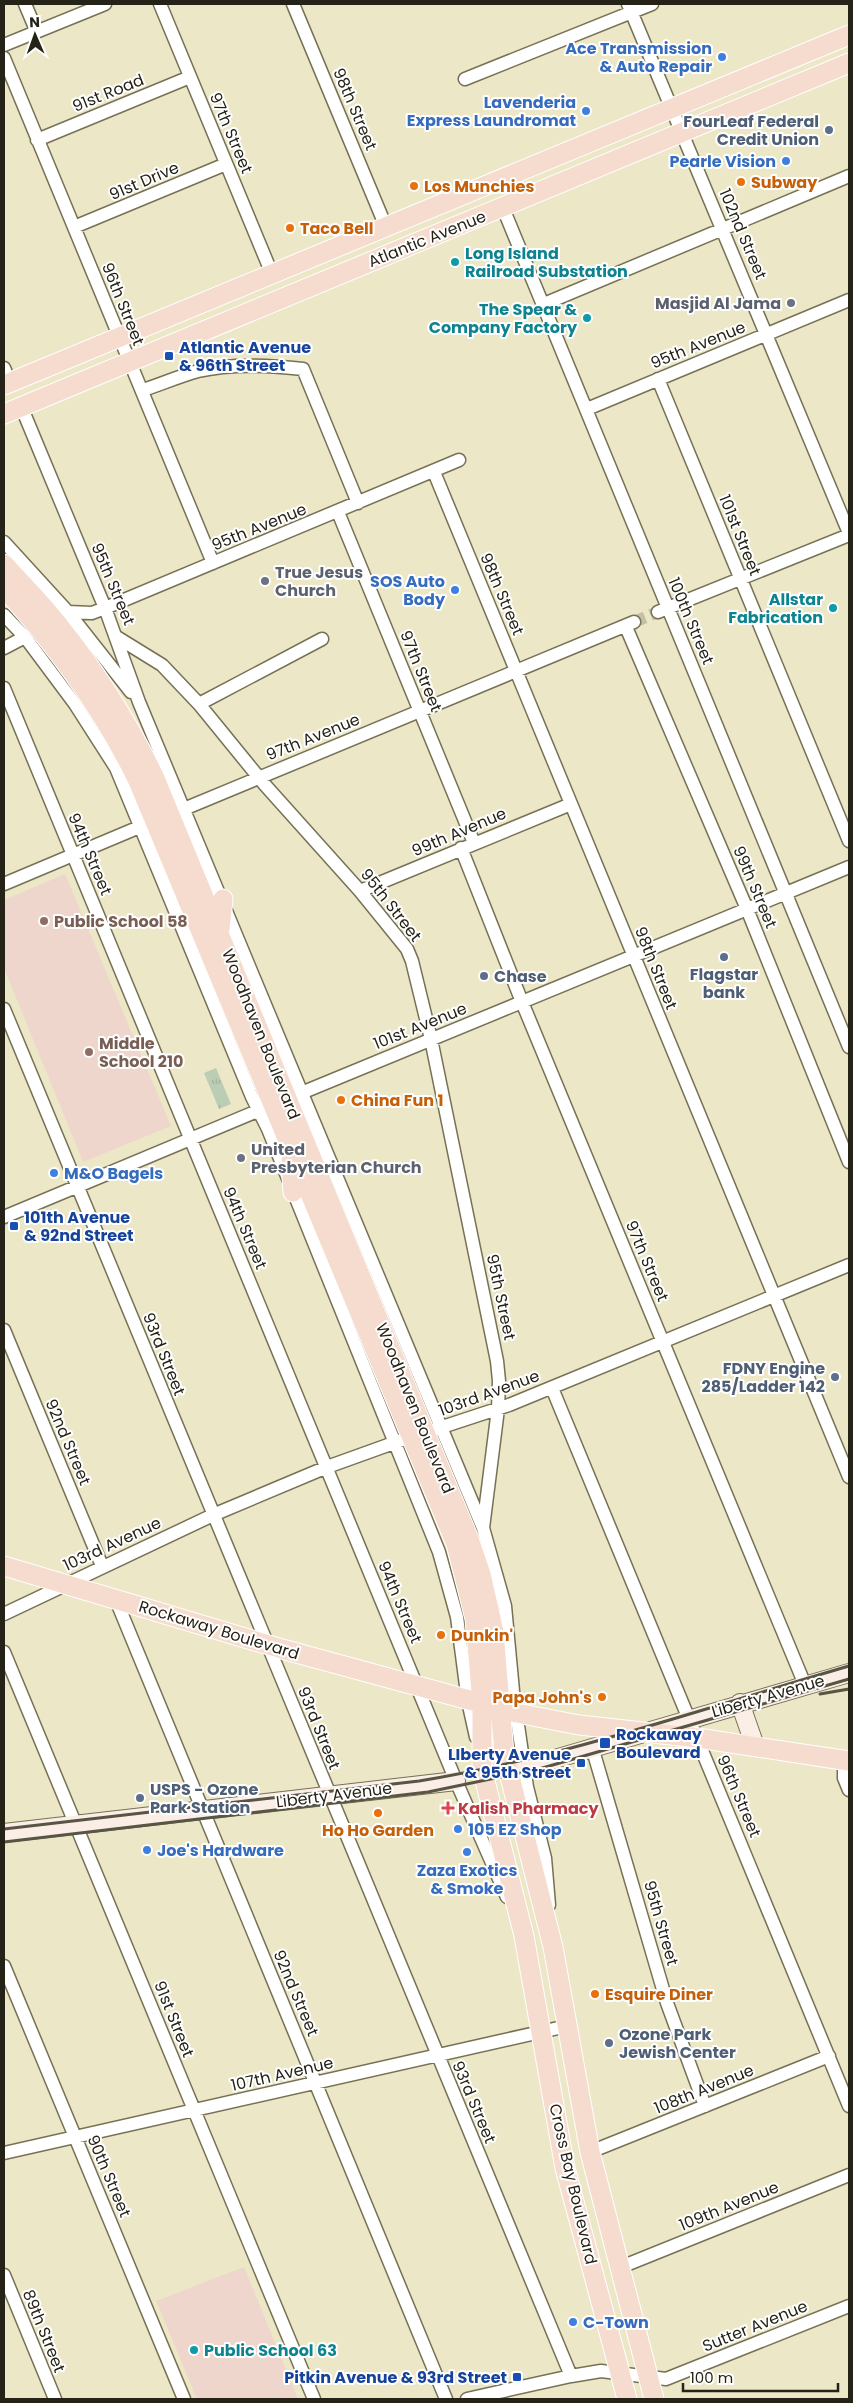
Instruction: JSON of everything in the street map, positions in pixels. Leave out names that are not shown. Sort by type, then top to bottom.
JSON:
[{"type":"main road","name":"Atlantic Avenue","points":[[6,379],[119,337],[849,35]]},
{"type":"main road","name":"Atlantic Avenue","points":[[4,414],[849,64]]},
{"type":"main road","name":"Woodhaven Boulevard","points":[[4,564],[60,626],[107,692],[145,758],[163,818],[418,1435]]},
{"type":"main road","name":"Woodhaven Boulevard","points":[[4,588],[41,629],[99,708],[163,818],[219,932],[280,1101],[291,1147],[481,1574],[494,1632],[483,1705]]},
{"type":"main road","points":[[219,932],[223,899]]},
{"type":"main road","points":[[291,1147],[293,1192]]},
{"type":"main road","name":"Rockaway Boulevard","points":[[4,1566],[268,1645],[517,1713],[579,1725],[698,1738],[847,1761]]},
{"type":"main road","name":"Cross Bay Boulevard","points":[[483,1705],[504,1753],[517,1770],[553,1947],[590,2152],[654,2399]]},
{"type":"main road","name":"Cross Bay Boulevard","points":[[483,1705],[483,1770],[524,1936],[565,2168],[627,2399]]},
{"type":"street","points":[[25,4],[36,30]]},
{"type":"street","points":[[4,44],[105,4]]},
{"type":"street","name":"97th Street","points":[[160,4],[272,274]]},
{"type":"street","name":"98th Street","points":[[293,4],[386,227]]},
{"type":"street","points":[[465,80],[630,8],[652,4]]},
{"type":"street","name":"102nd Street","points":[[630,8],[681,132],[724,229],[849,534]]},
{"type":"street","name":"96th Street","points":[[4,58],[213,563]]},
{"type":"street","name":"91st Road","points":[[37,140],[190,77]]},
{"type":"street","name":"91st Drive","points":[[74,228],[226,164]]},
{"type":"street","points":[[544,304],[849,176]]},
{"type":"street","name":"100th Street","points":[[503,208],[587,408],[663,610],[786,893],[849,1047]]},
{"type":"street","name":"95th Avenue","points":[[587,408],[849,300]]},
{"type":"street","points":[[143,390],[198,371],[216,368],[270,365],[304,369],[358,503]]},
{"type":"street","name":"101st Street","points":[[658,379],[849,842]]},
{"type":"street","name":"95th Street","points":[[21,406],[115,636],[162,665],[199,704],[258,777],[360,891],[407,949],[412,961],[432,1039],[494,1341],[499,1381],[498,1409],[483,1528]]},
{"type":"street","name":"95th Avenue","points":[[68,612],[92,613],[105,608],[459,460]]},
{"type":"street","name":"98th Street","points":[[434,472],[849,1477]]},
{"type":"street","name":"97th Street","points":[[338,512],[474,843]]},
{"type":"street","points":[[663,610],[849,534]]},
{"type":"street","name":"Woodhaven Boulevard","points":[[4,542],[68,612],[139,702]]},
{"type":"street","name":"Woodhaven Boulevard","points":[[4,615],[25,638],[75,704],[116,768],[163,818],[223,899],[280,1101],[293,1192],[418,1435],[483,1528],[505,1606],[512,1686],[517,1713]]},
{"type":"street","name":"97th Avenue","points":[[4,884],[258,777],[517,673],[630,625]]},
{"type":"street","name":"99th Street","points":[[630,625],[849,1162]]},
{"type":"street","name":"Woodhaven Boulevard","points":[[115,636],[139,702],[163,818]]},
{"type":"street","points":[[4,648],[25,638]]},
{"type":"street","points":[[199,704],[322,639]]},
{"type":"street","name":"94th Street","points":[[4,688],[456,1781]]},
{"type":"street","name":"99th Avenue","points":[[360,891],[570,804]]},
{"type":"street","name":"97th Street","points":[[461,848],[522,1002],[806,1685]]},
{"type":"street","name":"101st Avenue","points":[[4,1217],[849,866]]},
{"type":"street","name":"93rd Street","points":[[4,1009],[571,2376]]},
{"type":"street","name":"103rd Avenue","points":[[4,1614],[213,1515],[327,1467],[498,1409],[849,1265]]},
{"type":"street","name":"92nd Street","points":[[4,1330],[102,1566]]},
{"type":"street","name":"96th Street","points":[[552,1388],[849,2106]]},
{"type":"street","name":"Woodhaven Boulevard","points":[[418,1435],[439,1552],[483,1705]]},
{"type":"street","name":"92nd Street","points":[[116,1600],[446,2399]]},
{"type":"street","name":"91st Street","points":[[4,1652],[314,2399]]},
{"type":"street","name":"Liberty Avenue","points":[[483,1770],[517,1770],[689,1718],[849,1673]]},
{"type":"street","points":[[740,1704],[755,1746]]},
{"type":"street","name":"Cross Bay Boulevard","points":[[517,1713],[517,1770]]},
{"type":"street","name":"95th Street","points":[[592,1747],[667,2003],[705,2106]]},
{"type":"street","points":[[847,1761],[844,1778],[849,1790]]},
{"type":"street","name":"Liberty Avenue","points":[[4,1833],[456,1781]]},
{"type":"street","name":"Cross Bay Boulevard","points":[[456,1781],[524,1936]]},
{"type":"street","name":"90th Street","points":[[4,1966],[184,2399]]},
{"type":"street","name":"107th Avenue","points":[[4,2153],[567,2026]]},
{"type":"street","name":"108th Avenue","points":[[590,2152],[829,2056]]},
{"type":"street","name":"109th Avenue","points":[[621,2267],[849,2175]]},
{"type":"street","name":"89th Street","points":[[4,2275],[55,2399]]},
{"type":"street","name":"Sutter Avenue","points":[[467,2399],[601,2371],[666,2379],[849,2306]]},
{"type":"shaded area","name":"Middle School 210","points":[[65,874],[171,1126],[83,1162],[4,968],[4,900]]},
{"type":"shaded area","points":[[244,2267],[298,2399],[197,2399],[156,2301]]},
{"type":"green space","points":[[216,1068],[231,1104],[219,1109],[204,1073]]},
{"type":"tunnel","points":[[634,622],[658,612]]},
{"type":"railway","points":[[4,1829],[419,1781],[473,1771],[527,1759],[635,1730],[849,1666]]},
{"type":"railway","points":[[4,1842],[428,1792],[539,1769],[849,1679]]},
{"type":"railway","points":[[820,1694],[849,1689]]},
{"type":"place","name":"Ace Transmission & Auto Repair","points":[[722,57]]},
{"type":"place","name":"Lavenderia Express Laundromat","points":[[586,111]]},
{"type":"place","name":"FourLeaf Federal Credit Union","points":[[829,130]]},
{"type":"place","name":"Pearle Vision","points":[[786,161]]},
{"type":"place","name":"Subway","points":[[741,182]]},
{"type":"place","name":"Los Munchies","points":[[414,186]]},
{"type":"place","name":"Taco Bell","points":[[290,228]]},
{"type":"place","name":"Long Island Railroad Substation","points":[[455,262]]},
{"type":"place","name":"Masjid Al Jama","points":[[791,303]]},
{"type":"place","name":"The Spear & Company Factory","points":[[587,318]]},
{"type":"place","name":"Atlantic Avenue & 96th Street","points":[[169,356]]},
{"type":"place","name":"True Jesus Church","points":[[265,581]]},
{"type":"place","name":"SOS Auto Body","points":[[455,590]]},
{"type":"place","name":"Allstar Fabrication","points":[[833,608]]},
{"type":"place","name":"Public School 58","points":[[44,921]]},
{"type":"place","name":"Flagstar bank","points":[[724,957]]},
{"type":"place","name":"Chase","points":[[484,976]]},
{"type":"place","name":"Middle School 210","points":[[89,1052]]},
{"type":"place","name":"China Fun 1","points":[[341,1100]]},
{"type":"place","name":"United Presbyterian Church","points":[[241,1158]]},
{"type":"place","name":"M&O Bagels","points":[[54,1173]]},
{"type":"place","name":"101th Avenue & 92nd Street","points":[[14,1226]]},
{"type":"place","name":"FDNY Engine 285/Ladder 142","points":[[835,1377]]},
{"type":"place","name":"Dunkin'","points":[[441,1635]]},
{"type":"place","name":"Papa John's","points":[[602,1697]]},
{"type":"place","name":"Rockaway Boulevard","points":[[605,1743]]},
{"type":"place","name":"LIberty Avenue & 95th Street","points":[[581,1763]]},
{"type":"place","name":"USPS - Ozone Park Station","points":[[140,1798]]},
{"type":"place","name":"Kalish Pharmacy","points":[[448,1808]]},
{"type":"place","name":"Ho Ho Garden","points":[[378,1813]]},
{"type":"place","name":"105 EZ Shop","points":[[458,1829]]},
{"type":"place","name":"Joe's Hardware","points":[[147,1850]]},
{"type":"place","name":"Zaza Exotics & Smoke","points":[[467,1852]]},
{"type":"place","name":"Esquire Diner","points":[[595,1994]]},
{"type":"place","name":"Ozone Park Jewish Center","points":[[609,2043]]},
{"type":"place","name":"C-Town","points":[[573,2322]]},
{"type":"place","name":"Public School 63","points":[[194,2350]]},
{"type":"place","name":"Pitkin Avenue & 93rd Street","points":[[517,2377]]}]
